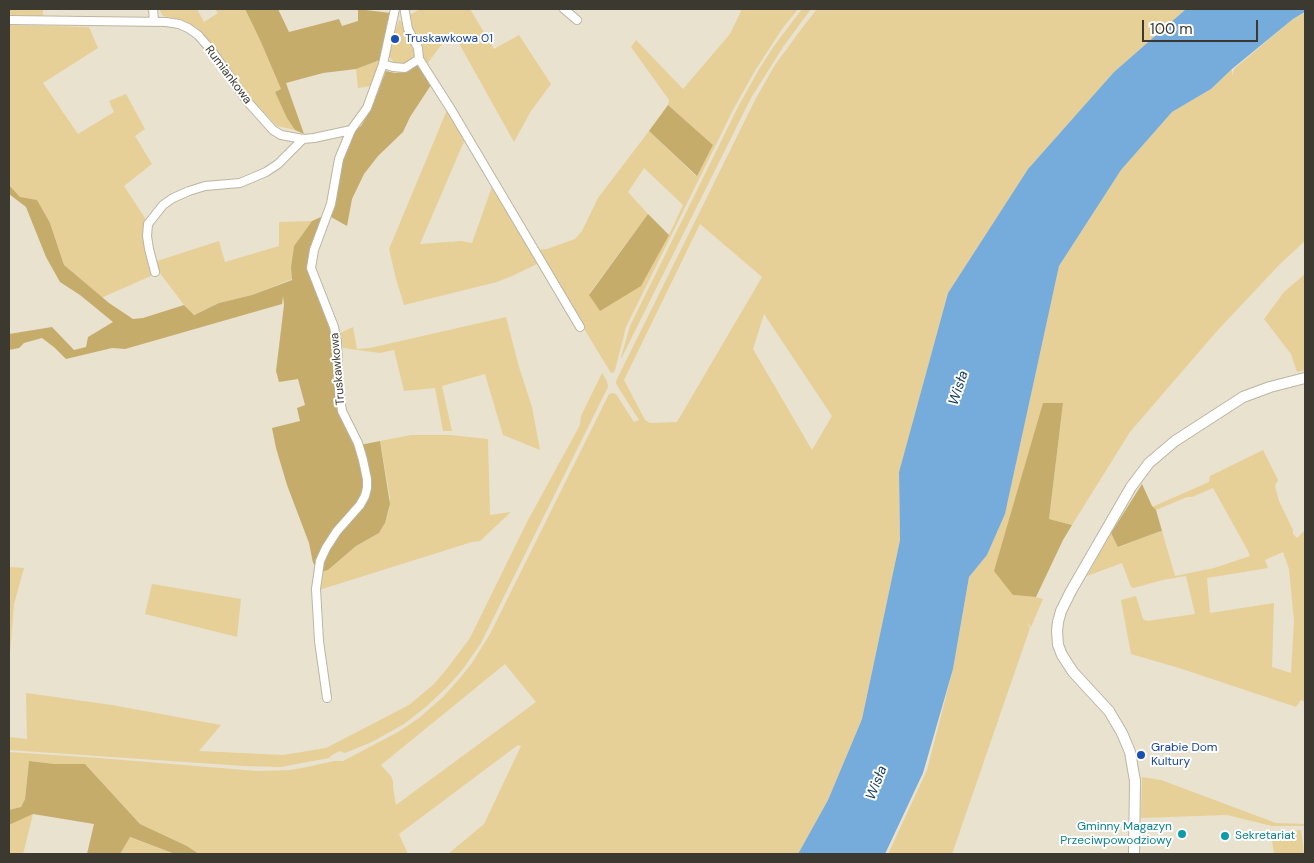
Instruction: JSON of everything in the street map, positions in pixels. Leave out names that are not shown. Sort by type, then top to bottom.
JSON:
[{"type":"street","points":[[153,9],[154,22]]},
{"type":"street","points":[[395,11],[405,12],[414,9]]},
{"type":"street","points":[[564,9],[577,20]]},
{"type":"street","name":"Truskawkowa","points":[[327,698],[319,641],[316,589],[320,561],[337,531],[360,505],[365,496],[367,479],[364,460],[358,443],[342,411],[337,342],[334,327],[311,268],[314,250],[331,204],[339,159],[350,130],[367,108],[383,64],[395,11]]},
{"type":"street","points":[[405,12],[408,29],[418,48],[419,58],[580,327]]},
{"type":"street","name":"Rumiankowa","points":[[9,20],[166,22],[179,24],[198,36],[211,50],[247,101],[273,130],[281,135],[303,139],[350,130]]},
{"type":"street","points":[[383,64],[393,68],[405,68],[419,58]]},
{"type":"street","points":[[155,272],[147,236],[148,224],[163,205],[173,198],[205,186],[240,183],[266,172],[278,164],[303,139]]},
{"type":"street","points":[[1134,854],[1135,781],[1130,752],[1122,733],[1109,711],[1073,672],[1062,655],[1058,645],[1057,631],[1061,610],[1131,487],[1149,463],[1175,441],[1243,397],[1278,384],[1305,378]]},
{"type":"shaded area","points":[[9,9],[43,9],[43,16],[9,17]]},
{"type":"shaded area","points":[[159,9],[197,9],[204,22],[218,13],[215,9],[245,9],[281,89],[275,92],[295,130],[277,126],[252,101],[215,48],[196,27],[182,20],[163,16]]},
{"type":"shaded area","points":[[245,9],[278,9],[289,32],[339,19],[342,26],[358,21],[358,9],[390,13],[380,60],[356,69],[323,73],[286,83],[304,134],[295,130],[287,118],[275,92],[281,89]]},
{"type":"shaded area","points":[[420,9],[470,9],[494,49],[519,35],[551,84],[531,111],[514,142],[452,31],[427,64],[423,58],[422,49],[408,16]]},
{"type":"shaded area","points":[[742,9],[798,9],[782,29],[756,69],[734,108],[626,327],[615,370],[611,373],[536,250],[547,249],[575,239],[582,231],[598,198],[649,131],[696,176],[713,145],[668,105],[669,100],[631,47],[636,40],[683,89],[730,34]],"holes":[[[644,168],[683,205],[669,235],[589,294],[648,214],[628,192]]]},
{"type":"shaded area","points":[[802,9],[811,9],[783,47],[751,98],[621,357],[630,326],[738,107],[774,46]]},
{"type":"shaded area","points":[[817,9],[1186,9],[1114,72],[1028,169],[948,293],[899,472],[900,540],[862,719],[828,800],[798,854],[448,854],[484,824],[521,746],[518,745],[399,834],[408,854],[199,854],[187,846],[140,824],[85,764],[55,764],[29,761],[25,799],[21,807],[9,810],[9,752],[257,771],[290,770],[334,761],[343,761],[398,732],[419,718],[443,697],[472,663],[490,634],[609,394],[616,394],[634,422],[639,420],[618,387],[617,379],[755,100],[775,65]],"holes":[[[700,224],[762,277],[677,422],[650,423],[645,420],[624,380]],[[764,314],[832,416],[812,450],[753,349]],[[505,664],[536,702],[396,805],[393,781],[381,765]]]},
{"type":"shaded area","points":[[1305,13],[1305,241],[1280,264],[1217,331],[1130,432],[1072,525],[1049,519],[1063,403],[1043,403],[1013,595],[1043,599],[1031,627],[1027,622],[1030,628],[952,854],[888,854],[927,770],[953,669],[969,577],[987,555],[1005,514],[1059,266],[1121,170],[1172,112],[1211,89],[1232,69],[1232,76],[1234,69],[1293,19]]},
{"type":"shaded area","points":[[399,20],[414,51],[414,57],[403,65],[395,64],[389,56],[393,41],[399,42],[399,39],[395,38],[396,36],[394,35]]},
{"type":"shaded area","points":[[9,25],[89,27],[98,48],[43,83],[78,134],[114,112],[109,101],[126,94],[145,129],[135,136],[152,164],[124,186],[145,218],[146,252],[153,275],[101,298],[64,265],[50,223],[9,185]]},
{"type":"shaded area","points":[[380,60],[371,86],[358,88],[356,69]]},
{"type":"shaded area","points":[[420,64],[431,85],[410,117],[403,132],[378,156],[364,174],[352,199],[347,226],[331,217],[340,172],[352,132],[361,126],[372,107],[386,71],[395,73],[405,72]]},
{"type":"shaded area","points":[[668,105],[713,145],[697,176],[649,131]]},
{"type":"shaded area","points":[[447,110],[465,139],[420,244],[461,241],[472,243],[493,184],[539,263],[497,282],[404,305],[389,249]]},
{"type":"shaded area","points":[[9,185],[20,197],[37,200],[50,223],[64,265],[109,303],[133,319],[143,318],[184,305],[194,315],[219,303],[252,295],[292,280],[291,267],[294,246],[312,221],[323,216],[310,269],[334,338],[336,374],[355,446],[380,441],[390,504],[385,523],[379,533],[356,546],[328,570],[321,572],[313,563],[309,543],[287,485],[272,428],[300,421],[297,408],[305,405],[298,379],[279,382],[276,371],[284,305],[283,296],[282,304],[125,349],[112,348],[66,359],[42,338],[24,343],[19,348],[9,350],[9,334],[52,327],[74,350],[86,347],[88,337],[113,322],[80,295],[60,282],[46,257],[26,207],[9,194]]},
{"type":"shaded area","points":[[648,214],[669,235],[641,286],[600,311],[589,295]]},
{"type":"shaded area","points":[[312,221],[294,246],[291,267],[292,279],[252,295],[219,303],[193,315],[159,272],[154,262],[219,241],[225,262],[279,246],[279,222]]},
{"type":"shaded area","points":[[1305,274],[1305,370],[1297,372],[1291,354],[1264,319],[1284,292]]},
{"type":"shaded area","points":[[506,317],[532,407],[540,450],[503,435],[485,374],[442,386],[452,431],[443,431],[435,388],[404,391],[394,350],[380,353],[343,348],[340,333],[353,327],[357,349],[370,348]]},
{"type":"shaded area","points":[[602,373],[608,387],[481,643],[449,685],[404,724],[372,742],[345,753],[340,751],[329,758],[281,767],[9,750],[9,737],[27,739],[26,693],[112,705],[221,725],[199,751],[283,755],[326,748],[409,705],[434,684],[470,638],[527,522],[580,425],[581,416]]},
{"type":"shaded area","points":[[1043,403],[1063,403],[1049,519],[1072,525],[1036,597],[1013,595],[994,571]]},
{"type":"shaded area","points":[[411,435],[450,435],[488,439],[490,515],[511,512],[480,541],[319,590],[321,572],[328,570],[356,546],[379,533],[385,523],[390,498],[380,441]]},
{"type":"shaded area","points":[[1263,450],[1278,480],[1275,486],[1279,501],[1293,530],[1293,534],[1297,538],[1305,530],[1305,702],[1301,700],[1296,707],[1131,654],[1121,600],[1136,596],[1143,619],[1147,621],[1195,614],[1186,576],[1133,588],[1122,563],[1087,576],[1111,533],[1119,547],[1162,531],[1175,576],[1214,568],[1250,556],[1213,488],[1156,510],[1152,507],[1209,482],[1210,476]],"holes":[[[1283,552],[1289,569],[1294,621],[1291,673],[1272,667],[1274,603],[1210,613],[1207,578],[1268,568],[1265,560]]]},
{"type":"shaded area","points":[[1142,484],[1152,506],[1156,510],[1162,531],[1118,547],[1111,533]]},
{"type":"shaded area","points":[[9,567],[24,568],[14,604],[9,666]]},
{"type":"shaded area","points":[[152,584],[241,599],[237,637],[145,614]]},
{"type":"shaded area","points":[[29,761],[55,764],[85,764],[140,824],[187,846],[199,854],[175,854],[130,837],[120,854],[87,854],[94,824],[33,814],[9,825],[9,810],[21,807],[25,799]]},
{"type":"shaded area","points":[[1142,777],[1161,780],[1276,823],[1305,824],[1305,826],[1272,826],[1227,815],[1141,818]]},
{"type":"shaded area","points":[[33,814],[23,854],[9,854],[9,825]]},
{"type":"shaded area","points":[[1301,830],[1304,854],[1274,854],[1271,833]]},
{"type":"shaded area","points":[[129,837],[175,854],[120,854]]},
{"type":"water","name":"Wisła","points":[[1186,9],[1305,9],[1305,12],[1293,19],[1232,69],[1211,89],[1172,112],[1121,170],[1059,266],[1005,514],[987,555],[969,577],[953,669],[923,773],[885,854],[798,854],[828,800],[862,719],[900,540],[899,472],[948,293],[1028,169],[1114,72]]},
{"type":"place","name":"Truskawkowa 01","points":[[395,39]]},
{"type":"place","name":"Grabie Dom Kultury","points":[[1141,755]]},
{"type":"place","name":"Gminny Magazyn Przeciwpowodziowy","points":[[1182,834]]},
{"type":"place","name":"Sekretariat","points":[[1225,836]]}]
